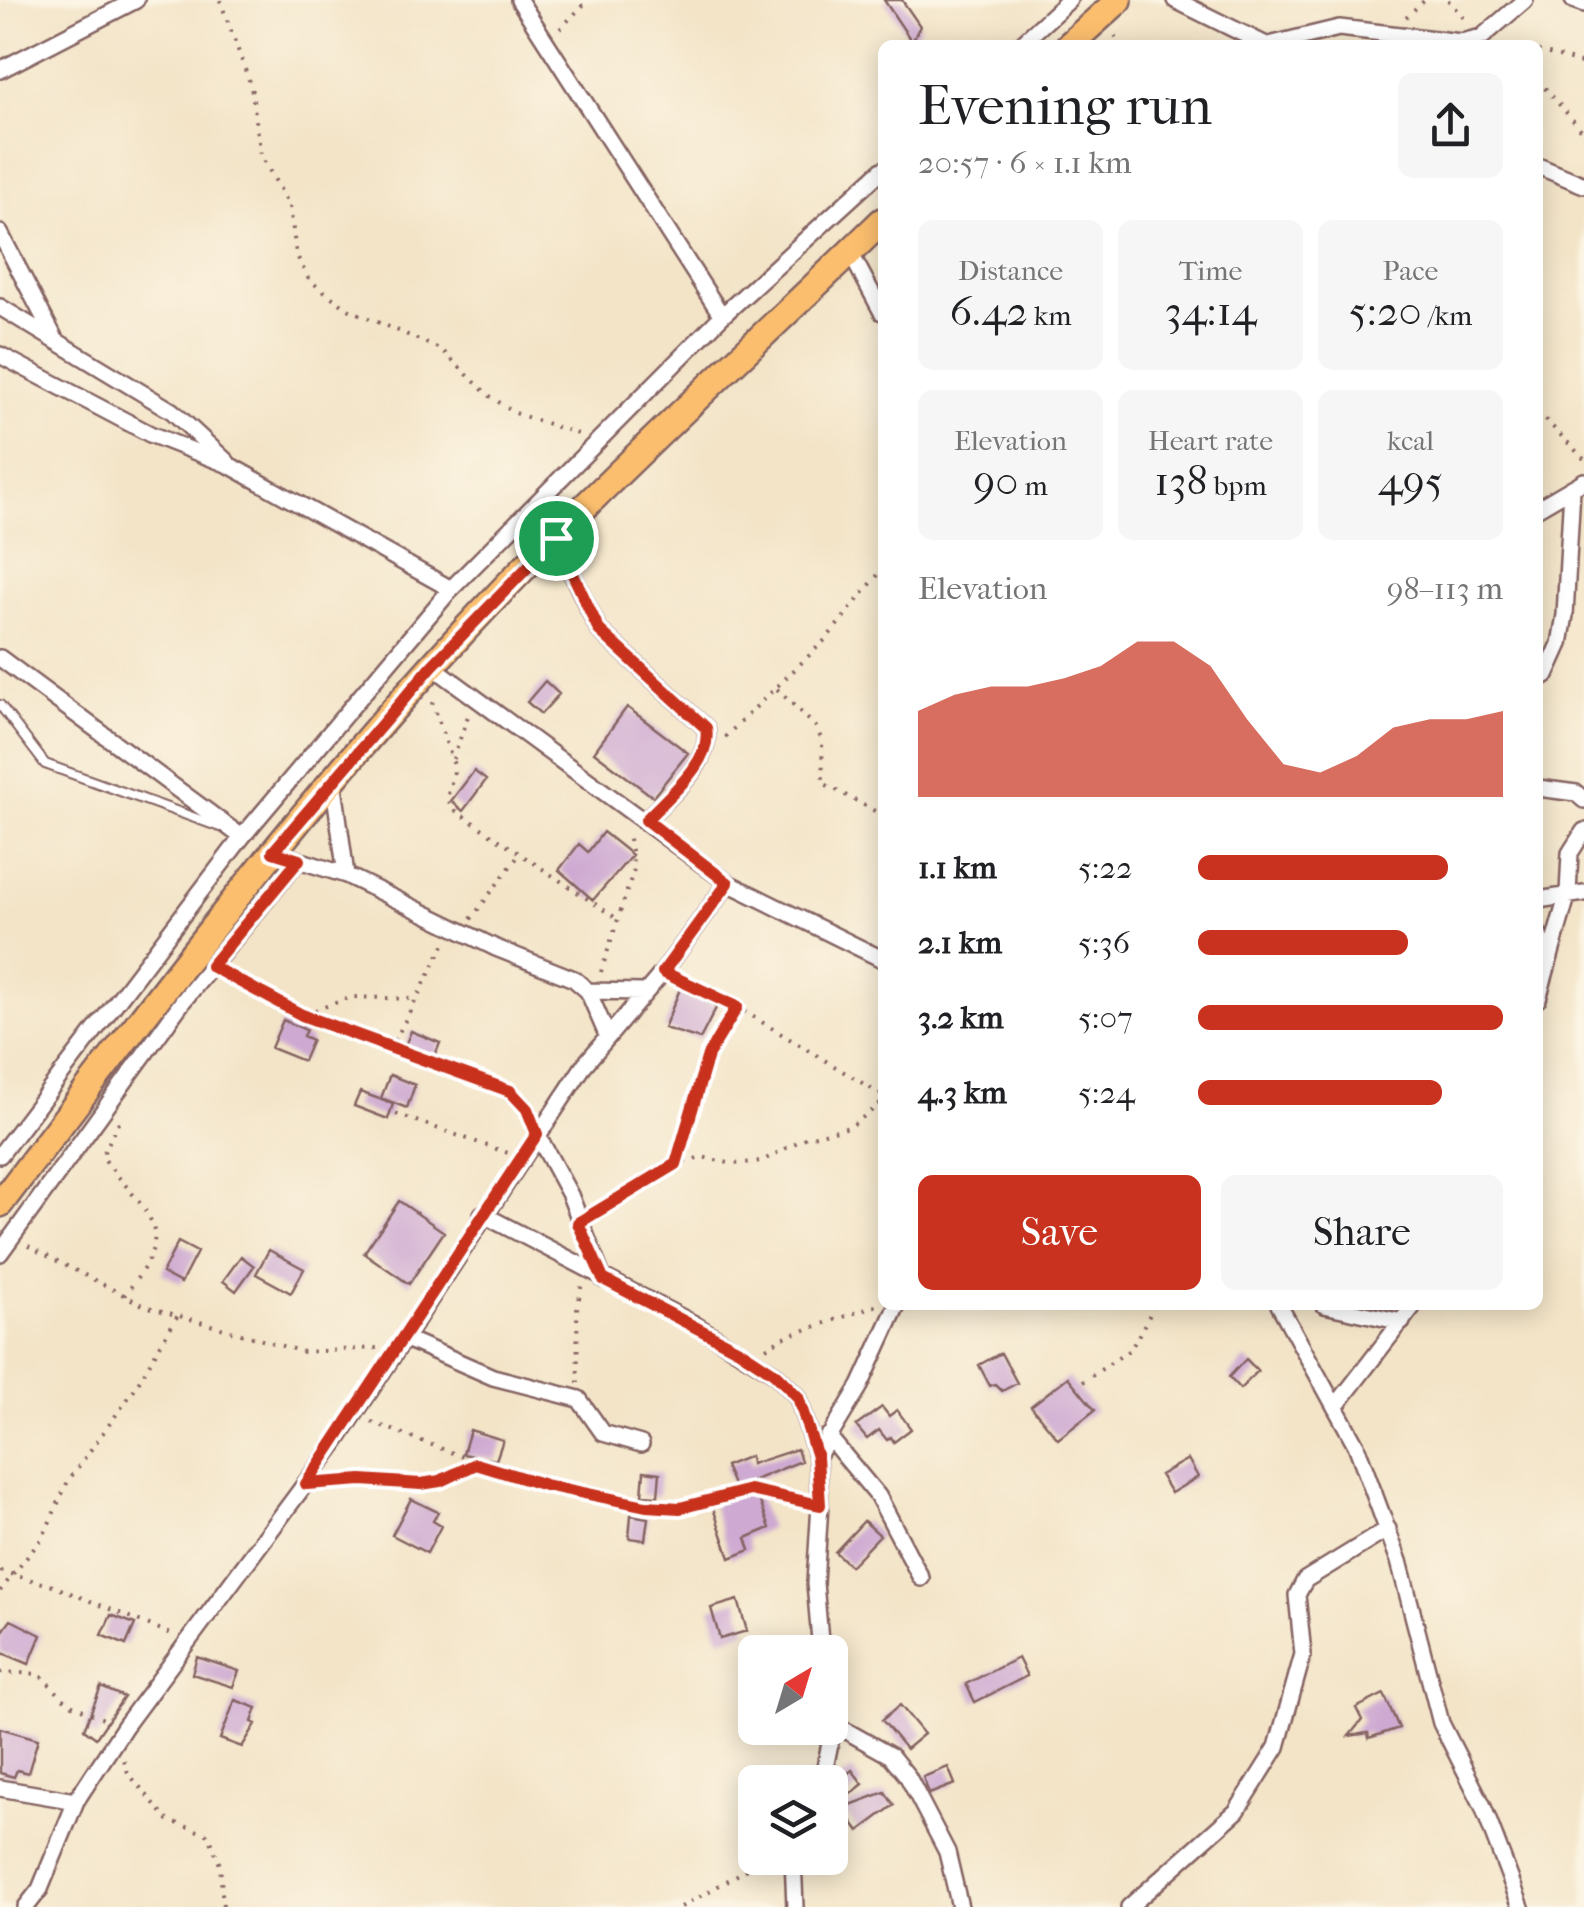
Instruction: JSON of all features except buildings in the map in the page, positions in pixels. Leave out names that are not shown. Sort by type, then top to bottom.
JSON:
[{"type":"main road","points":[[1075,40],[1119,0]]},
{"type":"main road","points":[[0,1204],[273,852],[426,674],[556,538],[878,225]]},
{"type":"street","points":[[0,70],[136,0]]},
{"type":"street","points":[[519,0],[722,316]]},
{"type":"street","points":[[1025,40],[1069,0]]},
{"type":"street","points":[[1175,0],[1258,40]]},
{"type":"street","points":[[1469,40],[1482,37],[1525,0]]},
{"type":"street","points":[[1574,0],[1584,4]]},
{"type":"street","points":[[1289,40],[1339,28],[1444,40]]},
{"type":"street","points":[[1543,168],[1584,184]]},
{"type":"street","points":[[0,1154],[238,834],[452,589],[722,316],[878,174]]},
{"type":"street","points":[[0,233],[56,340]]},
{"type":"street","points":[[850,252],[878,304]]},
{"type":"street","points":[[0,307],[172,411],[229,465]]},
{"type":"street","points":[[0,355],[150,434],[229,465],[452,589]]},
{"type":"street","points":[[1543,505],[1578,485]]},
{"type":"street","points":[[1543,677],[1560,644],[1578,485]]},
{"type":"street","points":[[556,538],[599,630],[706,728],[708,740],[701,758],[646,820]]},
{"type":"street","points":[[0,658],[238,834]]},
{"type":"street","points":[[426,674],[473,697],[728,883],[878,957]]},
{"type":"street","points":[[333,778],[346,875]]},
{"type":"street","points":[[1543,789],[1576,794],[1584,800]]},
{"type":"street","points":[[1543,984],[1576,893],[1570,853],[1584,831]]},
{"type":"street","points":[[273,852],[346,875],[457,930],[574,979],[592,991],[644,992]]},
{"type":"street","points":[[0,1253],[211,966],[299,860]]},
{"type":"street","points":[[26,1907],[40,1888],[76,1801],[125,1726],[306,1484],[482,1214],[607,1035],[663,972],[728,883]]},
{"type":"street","points":[[1543,899],[1576,893]]},
{"type":"street","points":[[1543,948],[1549,967]]},
{"type":"street","points":[[592,991],[607,1035]]},
{"type":"street","points":[[537,1134],[570,1196],[603,1279]]},
{"type":"street","points":[[482,1214],[694,1324],[750,1358],[798,1397],[817,1457],[820,1505],[815,1584],[820,1635]]},
{"type":"street","points":[[817,1457],[860,1386],[895,1310]]},
{"type":"street","points":[[1283,1310],[1336,1406],[1388,1529],[1441,1723],[1482,1804],[1521,1907]]},
{"type":"street","points":[[1347,1310],[1402,1322]]},
{"type":"street","points":[[1336,1406],[1410,1310]]},
{"type":"street","points":[[401,1341],[493,1377],[579,1399],[603,1433],[641,1444]]},
{"type":"street","points":[[828,1436],[878,1496],[921,1578]]},
{"type":"street","points":[[1129,1907],[1237,1811],[1278,1748],[1303,1654],[1297,1595],[1305,1580],[1388,1529]]},
{"type":"street","points":[[848,1732],[891,1756],[908,1776],[947,1852],[960,1907]]},
{"type":"street","points":[[0,1788],[76,1801]]},
{"type":"street","points":[[793,1875],[794,1907]]},
{"type":"lane","points":[[0,705],[46,764],[238,834]]},
{"type":"path","points":[[220,0],[251,86],[261,156],[290,206],[296,254],[309,280],[348,309],[442,350],[515,414],[599,440]]},
{"type":"path","points":[[546,42],[588,0]]},
{"type":"path","points":[[1448,0],[1482,37]]},
{"type":"path","points":[[1543,52],[1584,64]]},
{"type":"path","points":[[1543,86],[1584,134]]},
{"type":"path","points":[[1543,417],[1584,459]]},
{"type":"path","points":[[701,758],[777,689],[878,575]]},
{"type":"path","points":[[426,674],[452,760]]},
{"type":"path","points":[[777,689],[816,726],[822,741],[823,784],[878,812]]},
{"type":"path","points":[[473,697],[452,760],[448,804],[619,920]]},
{"type":"path","points":[[592,991],[634,870],[632,846],[621,820]]},
{"type":"path","points":[[390,1050],[457,930],[519,855]]},
{"type":"path","points":[[211,966],[302,1015],[510,1091],[527,1109],[537,1134]]},
{"type":"path","points":[[663,972],[737,1007],[878,1093]]},
{"type":"path","points":[[302,1015],[351,998],[417,999]]},
{"type":"path","points":[[676,1164],[708,1055],[737,1007]]},
{"type":"path","points":[[578,1223],[676,1164],[702,1157],[732,1164],[762,1161],[807,1137],[850,1127],[878,1107]]},
{"type":"path","points":[[396,1114],[501,1153],[523,1154]]},
{"type":"path","points":[[120,1120],[104,1152],[105,1160],[144,1207],[156,1248],[151,1263],[123,1297]]},
{"type":"path","points":[[10,1238],[123,1297],[303,1352],[356,1352],[401,1341]]},
{"type":"path","points":[[579,1399],[578,1309],[585,1268]]},
{"type":"path","points":[[750,1358],[782,1338],[878,1304]]},
{"type":"path","points":[[1083,1382],[1131,1349],[1152,1310]]},
{"type":"path","points":[[0,1591],[43,1537],[68,1482],[132,1393],[179,1314]]},
{"type":"path","points":[[354,1415],[476,1464],[545,1485],[646,1506],[680,1508],[750,1490],[820,1505]]},
{"type":"path","points":[[306,1484],[362,1480],[421,1484],[440,1481],[476,1464]]},
{"type":"path","points":[[0,1571],[92,1600],[190,1642]]},
{"type":"path","points":[[0,1672],[38,1674],[68,1703],[125,1726]]},
{"type":"path","points":[[115,1742],[128,1773],[168,1820],[209,1835],[220,1865],[224,1907]]},
{"type":"path","points":[[682,1907],[738,1875]]},
{"type":"route","points":[[556,538],[599,630],[693,712],[706,728],[708,740],[701,758],[646,820],[728,883],[663,972],[737,1007],[708,1055],[676,1164],[578,1223],[603,1279],[739,1350],[774,1373],[798,1397],[817,1457],[820,1505],[750,1490],[680,1508],[646,1506],[545,1485],[476,1464],[440,1481],[421,1484],[362,1480],[306,1484],[537,1134],[527,1109],[510,1091],[302,1015],[250,991],[211,966],[299,860],[273,852],[432,666],[556,538]]}]
